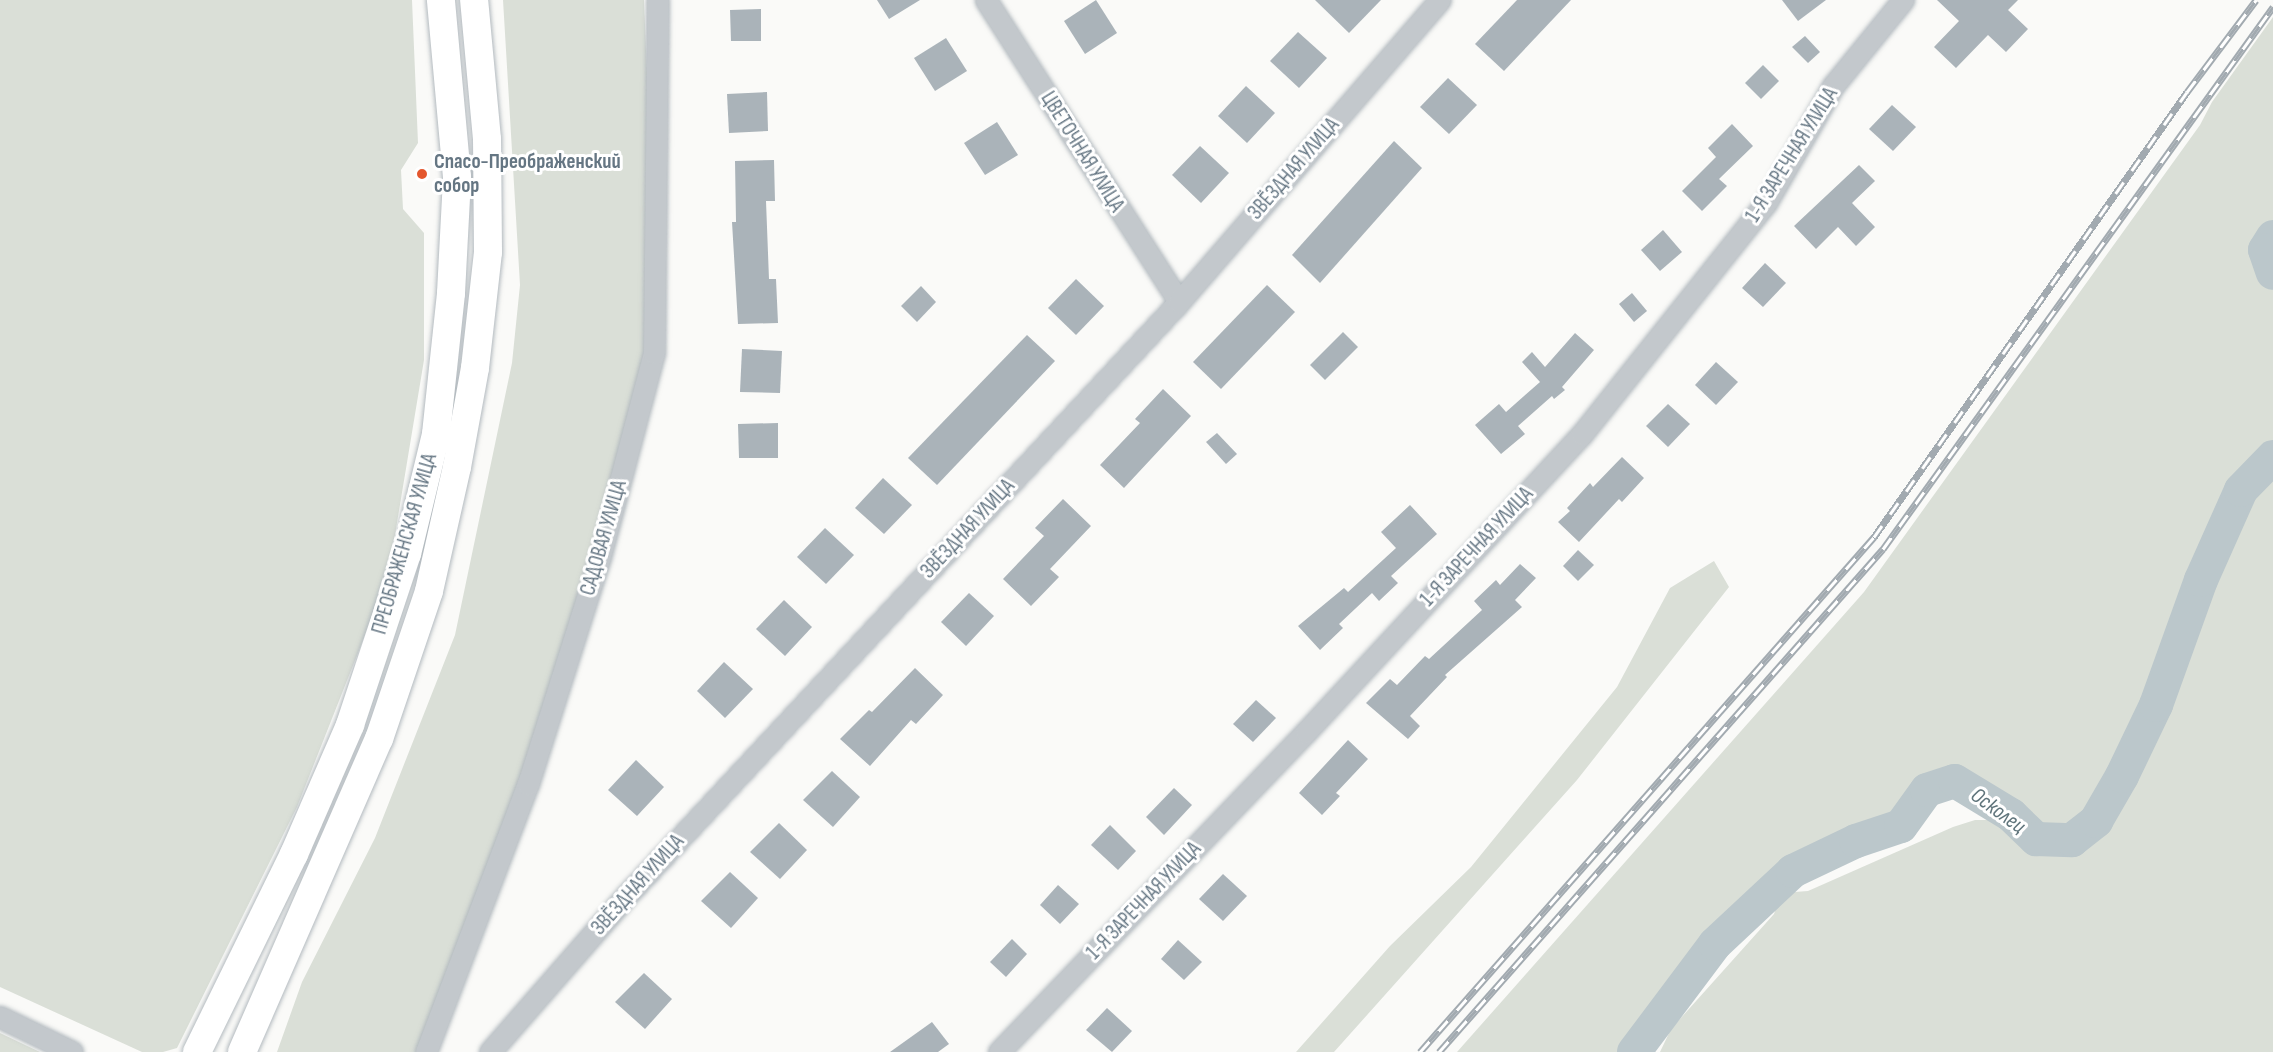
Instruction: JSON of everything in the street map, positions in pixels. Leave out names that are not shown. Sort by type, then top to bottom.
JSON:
[{"type":"main road","name":"ПРЕОБРАЖЕНСКАЯ УЛИЦА","points":[[197,1052],[294,854],[350,725],[407,554],[436,434],[451,293],[457,177],[441,0]]},
{"type":"main road","name":"ПРЕОБРАЖЕНСКАЯ УЛИЦА","points":[[242,1052],[379,738],[429,591],[457,467],[476,368],[488,252],[487,139],[474,0]]},
{"type":"street","name":"САДОВАЯ УЛИЦА","points":[[426,1052],[528,784],[600,557],[654,353],[658,0]]},
{"type":"street","name":"ЦВЕТОЧНАЯ УЛИЦА","points":[[986,0],[1179,302]]},
{"type":"street","name":"ЗВЁЗДНАЯ УЛИЦА","points":[[490,1052],[628,894],[1179,302],[1440,0]]},
{"type":"street","name":"1-Я ЗАРЕЧНАЯ УЛИЦА","points":[[999,1052],[1306,732],[1582,434],[1766,203],[1833,86],[1903,0]]},
{"type":"street","points":[[0,1017],[72,1052]]},
{"type":"shaded area","points":[[0,0],[412,0],[418,143],[401,170],[403,209],[424,233],[424,360],[388,577],[297,807],[177,1048],[163,1052],[142,1052],[0,987]]},
{"type":"shaded area","points":[[503,0],[644,0],[654,248],[650,367],[592,580],[419,1052],[277,1052],[302,982],[375,838],[455,635],[512,363],[520,285]]},
{"type":"shaded area","points":[[2273,17],[2273,223],[2260,248],[2273,285],[2273,450],[2236,486],[2192,586],[2125,751],[2120,773],[2093,820],[2071,838],[2037,837],[2014,814],[1955,778],[1925,786],[1899,822],[1855,837],[1790,867],[1710,941],[1627,1052],[1457,1052],[1864,592],[2200,125],[2212,102]]},
{"type":"shaded area","points":[[2273,466],[2273,1052],[1660,1052],[1671,1029],[1774,914],[1781,893],[1808,891],[1953,827],[1975,820],[2009,820],[2035,845],[2077,845],[2101,823],[2137,763],[2246,492]]},
{"type":"shaded area","points":[[1714,561],[1729,587],[1577,780],[1334,1052],[1296,1052],[1390,946],[1471,867],[1617,687],[1670,588]]},
{"type":"shaded area","points":[[0,1033],[40,1052],[0,1052]]},
{"type":"building","points":[[877,0],[920,0],[889,19]]},
{"type":"building","points":[[1096,0],[1117,33],[1085,54],[1064,21]]},
{"type":"building","points":[[1315,0],[1381,0],[1349,33]]},
{"type":"building","points":[[1517,0],[1571,0],[1504,71],[1475,44]]},
{"type":"building","points":[[1782,0],[1826,0],[1798,21]]},
{"type":"building","points":[[1937,0],[2018,0],[2008,10],[2028,29],[2006,52],[1988,35],[1956,68],[1934,47],[1959,21]]},
{"type":"building","points":[[761,9],[761,41],[731,41],[730,10]]},
{"type":"building","points":[[1298,32],[1327,58],[1299,88],[1270,61]]},
{"type":"building","points":[[1805,36],[1820,52],[1808,63],[1792,47]]},
{"type":"building","points":[[946,38],[967,71],[935,91],[914,58]]},
{"type":"building","points":[[1763,65],[1779,81],[1761,99],[1745,83]]},
{"type":"building","points":[[1448,78],[1477,105],[1449,134],[1420,107]]},
{"type":"building","points":[[1246,86],[1275,113],[1247,143],[1218,116]]},
{"type":"building","points":[[767,92],[768,131],[729,133],[727,94]]},
{"type":"building","points":[[1892,105],[1916,127],[1893,151],[1869,129]]},
{"type":"building","points":[[997,122],[1018,155],[985,175],[964,143]]},
{"type":"building","points":[[1732,124],[1753,146],[1719,179],[1727,186],[1702,211],[1682,191],[1716,157],[1708,148]]},
{"type":"building","points":[[1394,141],[1422,168],[1320,283],[1292,255]]},
{"type":"building","points":[[1200,146],[1229,173],[1201,203],[1172,175]]},
{"type":"building","points":[[774,160],[775,201],[766,201],[769,279],[776,279],[778,323],[738,324],[732,222],[736,222],[735,161]]},
{"type":"building","points":[[1859,165],[1875,181],[1852,203],[1875,227],[1856,246],[1838,227],[1816,249],[1794,226]]},
{"type":"building","points":[[1663,230],[1682,252],[1660,271],[1641,250]]},
{"type":"building","points":[[1765,263],[1786,283],[1763,307],[1742,288]]},
{"type":"building","points":[[1076,279],[1104,306],[1076,335],[1048,308]]},
{"type":"building","points":[[1267,285],[1295,312],[1221,389],[1193,362]]},
{"type":"building","points":[[921,286],[936,302],[917,322],[901,306]]},
{"type":"building","points":[[1632,293],[1647,311],[1634,322],[1619,304]]},
{"type":"building","points":[[1343,332],[1358,347],[1325,380],[1310,365]]},
{"type":"building","points":[[1575,333],[1594,350],[1562,387],[1565,390],[1554,399],[1552,396],[1518,426],[1525,434],[1501,454],[1475,425],[1499,404],[1506,412],[1540,382],[1522,362],[1532,352],[1545,367]]},
{"type":"building","points":[[1027,335],[1055,361],[937,485],[908,458]]},
{"type":"building","points":[[742,349],[782,351],[780,393],[740,392]]},
{"type":"building","points":[[1716,362],[1738,382],[1716,405],[1695,385]]},
{"type":"building","points":[[1163,389],[1191,416],[1124,488],[1100,465],[1140,423],[1135,419]]},
{"type":"building","points":[[1668,404],[1690,424],[1668,447],[1646,426]]},
{"type":"building","points":[[778,423],[778,458],[739,458],[738,424]]},
{"type":"building","points":[[1217,433],[1237,454],[1226,464],[1206,442]]},
{"type":"building","points":[[1622,457],[1644,478],[1622,502],[1619,499],[1579,542],[1558,522],[1570,511],[1567,508],[1590,483],[1593,487]]},
{"type":"building","points":[[883,478],[912,505],[884,534],[855,508]]},
{"type":"building","points":[[1063,499],[1091,526],[1050,569],[1059,577],[1031,606],[1003,579],[1044,536],[1035,528]]},
{"type":"building","points":[[1410,505],[1437,534],[1391,576],[1398,583],[1379,601],[1372,593],[1339,624],[1343,628],[1320,650],[1298,626],[1344,588],[1348,592],[1396,548],[1381,532]]},
{"type":"building","points":[[825,528],[854,555],[826,584],[797,557]]},
{"type":"building","points":[[1578,550],[1594,565],[1578,581],[1563,566]]},
{"type":"building","points":[[1520,564],[1536,578],[1515,600],[1522,607],[1445,675],[1447,677],[1410,716],[1420,726],[1408,739],[1366,703],[1390,679],[1397,685],[1425,656],[1429,659],[1482,610],[1474,601],[1496,580],[1500,585]]},
{"type":"building","points":[[969,593],[994,616],[966,646],[941,622]]},
{"type":"building","points":[[784,600],[812,627],[785,656],[756,629]]},
{"type":"building","points":[[724,662],[753,689],[725,718],[697,691]]},
{"type":"building","points":[[915,668],[943,695],[916,724],[911,720],[870,766],[840,739],[869,710],[872,712]]},
{"type":"building","points":[[1256,700],[1276,718],[1253,742],[1233,724]]},
{"type":"building","points":[[1348,740],[1368,759],[1336,793],[1340,796],[1322,815],[1299,793]]},
{"type":"building","points":[[636,760],[664,787],[637,816],[608,790]]},
{"type":"building","points":[[832,771],[860,797],[833,827],[803,800]]},
{"type":"building","points":[[1174,788],[1192,805],[1164,835],[1146,817]]},
{"type":"building","points":[[779,823],[807,850],[780,879],[750,852]]},
{"type":"building","points":[[1110,825],[1136,851],[1118,870],[1091,845]]},
{"type":"building","points":[[730,872],[758,898],[731,928],[701,901]]},
{"type":"building","points":[[1223,874],[1247,896],[1223,921],[1199,899]]},
{"type":"building","points":[[1058,885],[1079,904],[1060,924],[1040,905]]},
{"type":"building","points":[[1012,939],[1027,954],[1006,977],[990,962]]},
{"type":"building","points":[[1178,940],[1202,962],[1184,980],[1161,959]]},
{"type":"building","points":[[644,973],[672,999],[645,1029],[615,1002]]},
{"type":"building","points":[[1107,1008],[1132,1031],[1112,1052],[1086,1030]]},
{"type":"building","points":[[932,1022],[949,1044],[938,1052],[890,1052]]},
{"type":"waterway","name":"Осколец","points":[[2273,237],[2265,250],[2273,273]]},
{"type":"waterway","name":"Осколец","points":[[1634,1052],[1715,944],[1793,871],[1856,841],[1901,826],[1927,790],[1955,781],[2011,815],[2036,839],[2072,840],[2096,821],[2122,776],[2156,705],[2201,580],[2241,490],[2273,457]]},
{"type":"railway","points":[[1420,1052],[1874,537],[2187,92],[2256,0]]},
{"type":"railway","points":[[1439,1052],[1883,549],[2273,7]]},
{"type":"place","name":"Спасо-Преображенский собор","points":[[422,174]]}]
